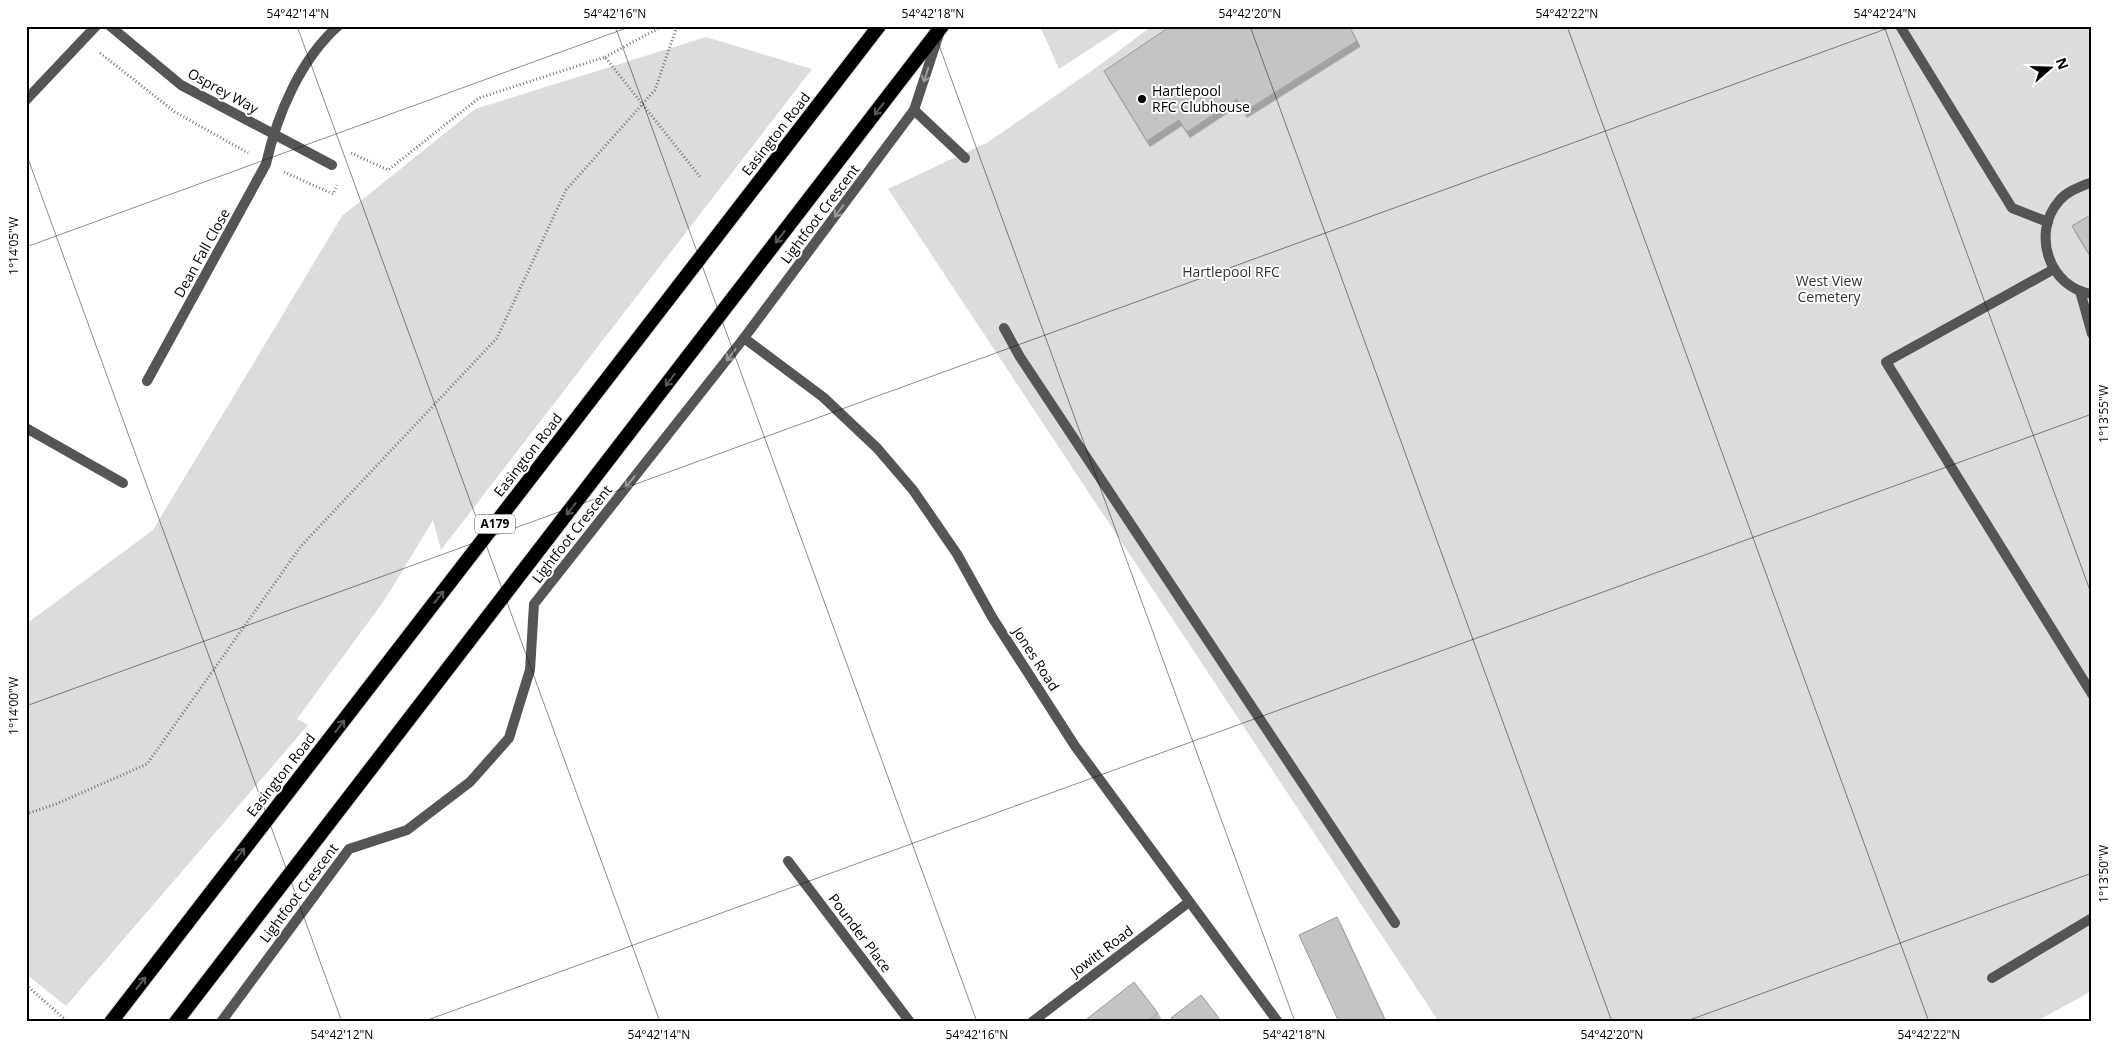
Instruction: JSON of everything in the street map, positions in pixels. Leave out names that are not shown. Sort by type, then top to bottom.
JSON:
[{"type":"highway","name":"Easington Road","points":[[111,1022],[879,26]]},
{"type":"highway","points":[[176,1022],[941,27]]},
{"type":"street","points":[[26,100],[96,26]]},
{"type":"street","name":"Osprey Way","points":[[110,26],[181,85],[332,165]]},
{"type":"street","name":"Dean Fall Close","points":[[147,381],[266,164],[273,134],[303,69],[338,26]]},
{"type":"street","points":[[1900,26],[2012,208],[2048,222]]},
{"type":"street","name":"Lightfoot Crescent","points":[[221,1022],[349,849],[406,830],[470,782],[509,738],[530,670],[534,604],[744,338],[914,110],[941,27]]},
{"type":"street","points":[[914,110],[965,158]]},
{"type":"street","points":[[2092,182],[2074,189],[2059,201],[2048,222],[2045,236],[2047,255],[2054,269],[2068,285],[2092,294]]},
{"type":"street","points":[[2054,269],[1886,362],[2092,694]]},
{"type":"street","points":[[2080,291],[2092,334]]},
{"type":"street","points":[[1004,328],[1020,357],[1395,923]]},
{"type":"street","name":"Jones Road","points":[[744,338],[823,397],[877,448],[913,490],[957,554],[992,617],[1075,746],[1278,1022]]},
{"type":"street","points":[[26,428],[123,483]]},
{"type":"street","name":"Pounder Place","points":[[788,861],[910,1022]]},
{"type":"street","name":"Jowitt Road","points":[[1032,1022],[1188,902]]},
{"type":"street","points":[[1992,978],[2092,918]]},
{"type":"path","points":[[332,165],[350,152],[388,170],[479,98],[605,57],[663,26]]},
{"type":"path","points":[[26,814],[56,804],[147,764],[301,546],[497,338],[566,190],[656,90],[677,26]]},
{"type":"path","points":[[605,57],[701,178]]},
{"type":"path","points":[[26,985],[68,1022]]},
{"type":"green space","points":[[1040,26],[1125,26],[1059,69]]},
{"type":"green space","points":[[1152,26],[2092,26],[2092,991],[2035,1022],[1439,1022],[888,189],[988,142],[1100,65]]},
{"type":"green space","points":[[706,37],[812,69],[441,550],[433,520],[386,598],[297,719],[308,725],[66,1006],[26,974],[26,624],[153,530],[342,216],[475,109]]},
{"type":"building","points":[[1171,26],[1349,26],[1357,41],[1244,112],[1237,99],[1187,132],[1179,120],[1147,141],[1104,71]]},
{"type":"building","points":[[2092,214],[2092,259],[2072,226]]},
{"type":"building","points":[[1337,917],[1386,1022],[1339,1022],[1299,935]]},
{"type":"building","points":[[1134,982],[1158,1013],[1147,1022],[1083,1022]]},
{"type":"building","points":[[1201,995],[1222,1022],[1174,1022],[1171,1018]]},
{"type":"place","name":"Hartlepool RFC Clubhouse","points":[[1142,99]]},
{"type":"park label","name":"Hartlepool RFC","points":[[1231,272]]},
{"type":"park label","name":"West View Cemetery","points":[[1829,290]]}]
